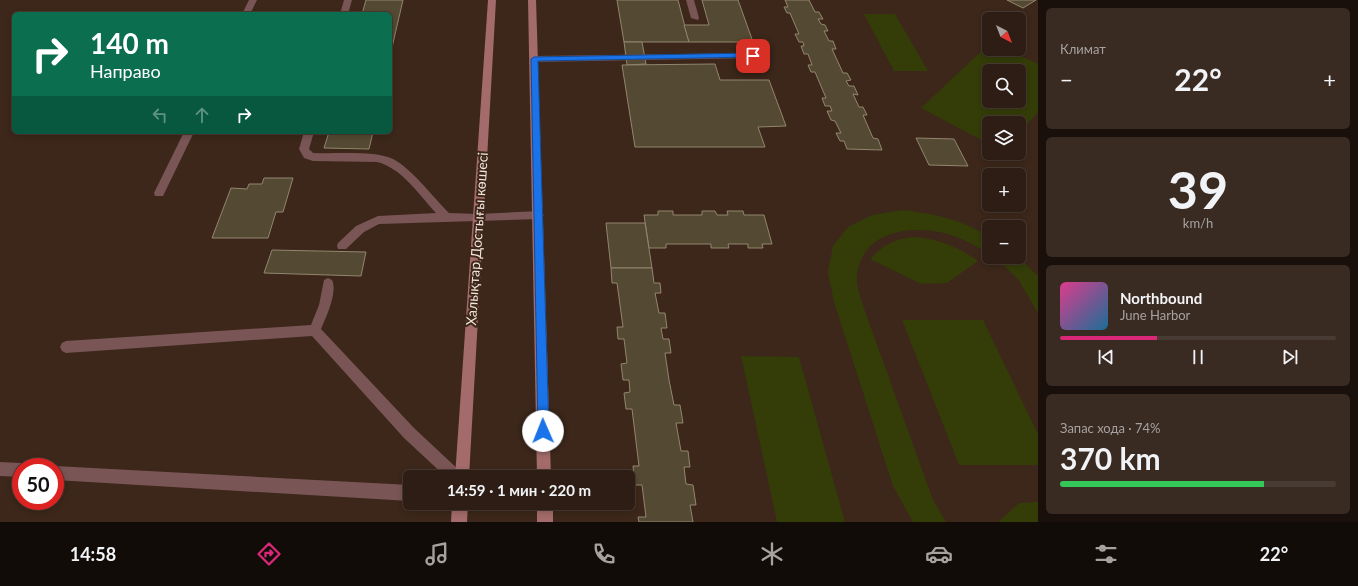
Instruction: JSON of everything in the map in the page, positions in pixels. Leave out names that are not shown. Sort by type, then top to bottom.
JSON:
[{"type":"main road","name":"Халықтар Достығы көшесі","points":[[462,470],[492,0]]},
{"type":"main road","points":[[532,0],[539,215],[544,470]]},
{"type":"main road","points":[[459,522],[460,510]]},
{"type":"main road","points":[[545,510],[545,522]]},
{"type":"street","points":[[0,469],[12,470]]},
{"type":"street","points":[[64,474],[403,493]]},
{"type":"lane","points":[[247,12],[253,0]]},
{"type":"lane","points":[[345,12],[348,0]]},
{"type":"lane","points":[[690,0],[695,18]]},
{"type":"lane","points":[[534,59],[753,56]]},
{"type":"lane","points":[[159,194],[188,134]]},
{"type":"lane","points":[[308,134],[304,149],[307,155],[313,157],[377,158],[389,161],[399,167],[446,217]]},
{"type":"lane","points":[[342,246],[360,229],[378,220],[539,215]]},
{"type":"lane","points":[[314,330],[324,305],[328,283]]},
{"type":"lane","points":[[66,348],[314,330]]},
{"type":"lane","points":[[314,330],[409,433],[449,470]]},
{"type":"green space","points":[[864,14],[895,14],[928,71],[894,71]]},
{"type":"green space","points":[[982,51],[982,56],[1021,56],[1038,64],[1038,112],[1026,126],[1026,116],[982,116],[982,140],[921,108]]},
{"type":"green space","points":[[902,210],[926,213],[957,221],[982,232],[982,250],[944,233],[916,230],[902,231],[889,235],[877,241],[868,249],[861,261],[857,275],[857,284],[861,300],[933,500],[946,522],[913,522],[893,486],[834,302],[828,272],[833,246],[848,227],[872,215]]},
{"type":"green space","points":[[917,237],[934,240],[949,245],[978,261],[947,283],[921,284],[870,259],[880,249],[897,240]]},
{"type":"green space","points":[[1002,264],[1025,264],[1038,276],[1038,313],[1018,279]]},
{"type":"green space","points":[[902,320],[983,320],[1038,434],[1038,465],[959,465]]},
{"type":"green space","points":[[741,356],[799,357],[845,522],[777,522]]},
{"type":"green space","points":[[1038,502],[1038,522],[998,522],[1019,503]]},
{"type":"building","points":[[366,0],[403,0],[392,47],[392,12],[363,12]]},
{"type":"building","points":[[617,0],[678,0],[689,42],[624,42]]},
{"type":"building","points":[[702,0],[738,0],[753,42],[689,42],[684,25],[709,25]]},
{"type":"building","points":[[785,0],[809,0],[815,12],[819,12],[823,19],[818,19],[821,24],[825,25],[828,31],[824,31],[829,41],[833,41],[836,49],[832,49],[843,73],[847,73],[851,80],[846,81],[849,86],[854,86],[858,95],[853,94],[859,107],[863,107],[867,115],[863,115],[873,138],[878,139],[882,150],[847,149],[844,141],[840,141],[836,133],[841,133],[835,121],[831,120],[827,111],[832,111],[830,106],[825,106],[822,98],[826,98],[815,72],[811,72],[808,65],[812,65],[808,54],[804,54],[801,46],[804,46],[803,42],[799,42],[795,34],[799,34],[790,13],[787,13],[784,7],[788,7]]},
{"type":"building","points":[[1007,0],[1036,0],[1023,8]]},
{"type":"building","points":[[624,42],[642,42],[646,64],[627,65]]},
{"type":"building","points":[[715,64],[720,80],[769,80],[786,126],[758,127],[765,147],[635,147],[622,65]]},
{"type":"building","points":[[328,134],[373,134],[369,149],[324,148]]},
{"type":"building","points":[[916,138],[954,139],[968,166],[929,165]]},
{"type":"building","points":[[264,178],[293,178],[283,212],[276,212],[268,238],[212,238],[231,188],[247,189],[249,184],[262,184]]},
{"type":"building","points":[[658,211],[673,211],[673,215],[702,215],[702,211],[715,211],[717,215],[728,215],[727,211],[743,211],[744,215],[764,215],[772,244],[762,244],[763,248],[748,248],[748,244],[728,244],[729,248],[711,248],[711,244],[666,244],[666,248],[649,248],[644,215],[658,215]]},
{"type":"building","points":[[606,223],[645,223],[652,268],[611,268]]},
{"type":"building","points":[[272,250],[366,252],[361,276],[264,273]]},
{"type":"building","points":[[611,268],[652,268],[654,283],[660,283],[661,293],[655,293],[659,313],[665,313],[667,328],[661,328],[663,339],[669,339],[671,353],[665,353],[669,380],[674,405],[680,405],[683,423],[676,423],[681,451],[688,451],[690,467],[684,467],[686,484],[693,485],[696,505],[690,505],[693,522],[639,522],[638,517],[646,517],[642,485],[635,485],[635,470],[633,470],[633,466],[639,466],[632,409],[626,409],[624,393],[630,392],[629,380],[623,380],[621,364],[627,363],[624,339],[618,339],[617,327],[623,327],[617,283],[612,283]]},
{"type":"route","points":[[543,431],[539,215],[534,59],[753,56]]}]
